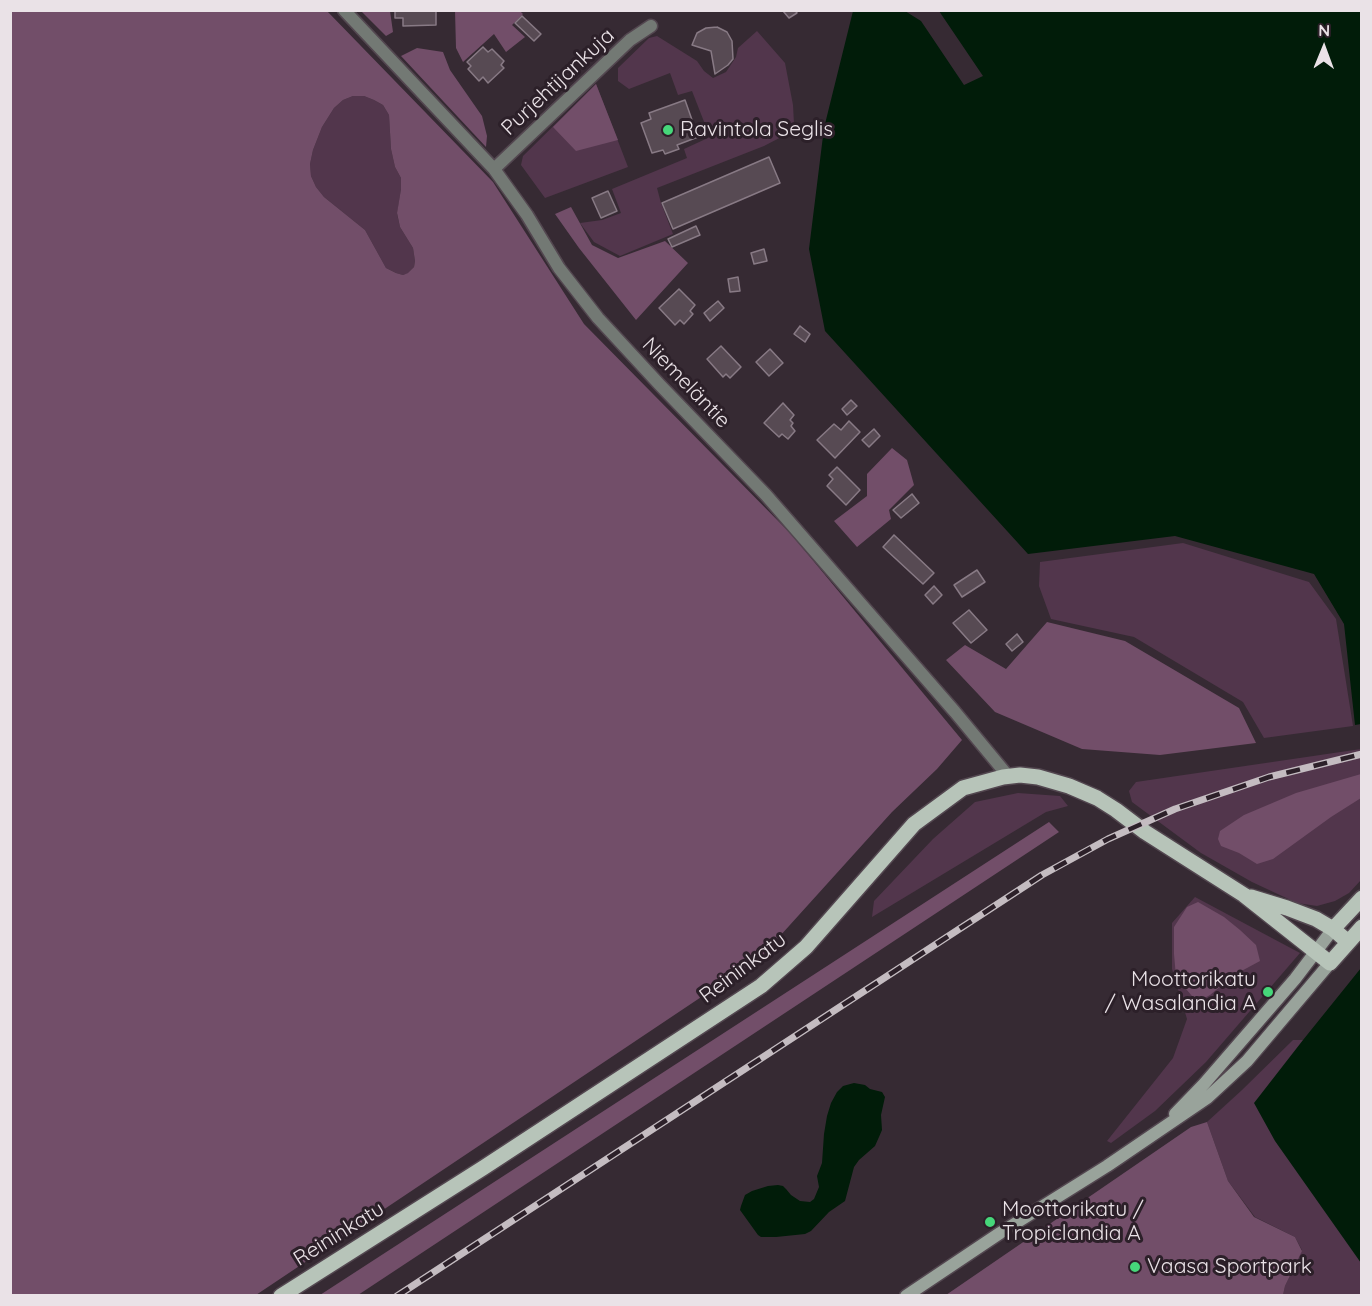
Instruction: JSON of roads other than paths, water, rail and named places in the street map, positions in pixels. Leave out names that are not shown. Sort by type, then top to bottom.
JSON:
[{"type":"main road","name":"Reininkatu","points":[[281,1296],[483,1168],[761,986],[806,947],[914,824],[963,788],[1003,777],[1020,775],[1038,777],[1069,786],[1097,798],[1244,896],[1330,963]]},
{"type":"main road","name":"Reininkatu","points":[[1244,896],[1316,919],[1333,929],[1348,942]]},
{"type":"main road","points":[[1155,1134],[1204,1084],[1362,897]]},
{"type":"main road","points":[[906,1296],[1000,1233],[1107,1166],[1207,1098],[1247,1061],[1362,927]]},
{"type":"street","name":"Niemeläntie","points":[[344,10],[494,169],[527,215],[559,268],[598,318],[766,495],[1008,776]]},
{"type":"street","name":"Purjehtijankuja","points":[[494,169],[630,40],[651,26]]},
{"type":"railway","points":[[397,1296],[1042,875],[1108,839],[1175,809],[1269,777],[1362,754]]},
{"type":"place","name":"Ravintola Seglis","points":[[668,130]]},
{"type":"place","name":"Moottorikatu / Wasalandia A","points":[[1268,992]]},
{"type":"place","name":"Moottorikatu / Tropiclandia A","points":[[990,1222]]},
{"type":"place","name":"Vaasa Sportpark","points":[[1135,1267]]}]
